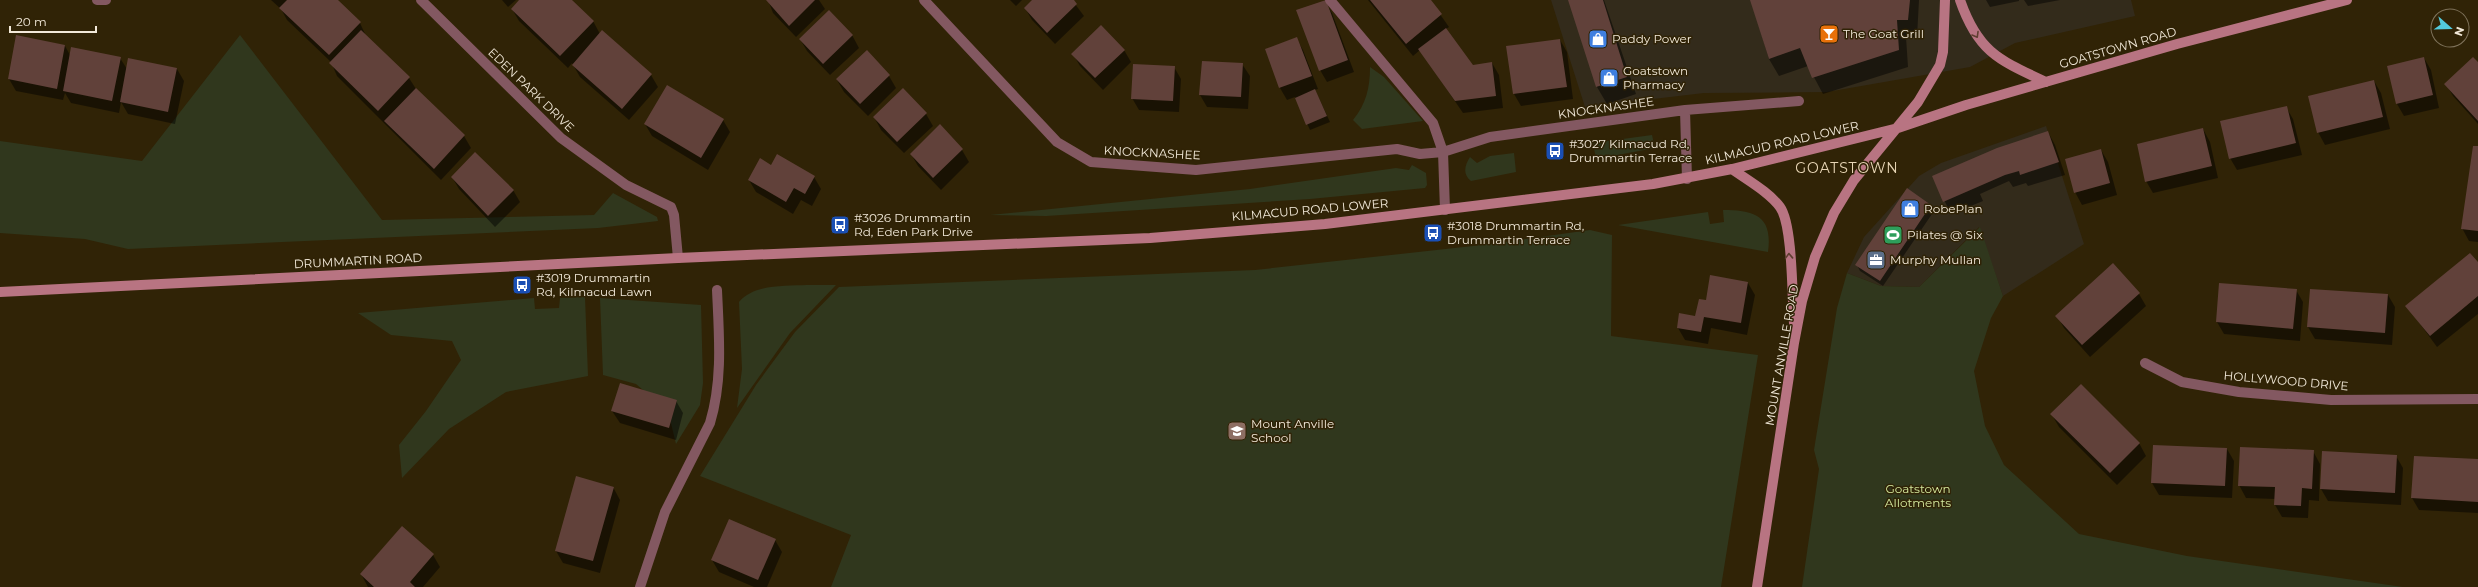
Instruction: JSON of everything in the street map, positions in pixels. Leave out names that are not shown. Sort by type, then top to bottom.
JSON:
[{"type":"main road","name":"MOUNT ANVILLE ROAD","points":[[1757,587],[1796,337],[1815,257],[1834,213],[1866,164],[1898,128],[1918,102],[1940,65],[1943,52],[1945,0]]},
{"type":"main road","points":[[1960,0],[1967,19],[1981,43],[2009,65],[2046,82]]},
{"type":"main road","name":"GOATSTOWN ROAD","points":[[1898,128],[1966,105],[2046,82],[2347,0]]},
{"type":"main road","name":"KILMACUD ROAD LOWER","points":[[716,257],[1150,238],[1325,224],[1687,179],[1898,128]]},
{"type":"main road","points":[[1732,169],[1767,195],[1780,207],[1785,217],[1789,232],[1796,337]]},
{"type":"main road","name":"DRUMMARTIN ROAD","points":[[0,292],[716,257]]},
{"type":"street","points":[[97,0],[106,0]]},
{"type":"street","name":"EDEN PARK DRIVE","points":[[421,0],[560,138],[626,184],[671,207],[674,215],[678,258]]},
{"type":"street","name":"KNOCKNASHEE","points":[[924,0],[1057,142],[1091,162],[1138,167],[1196,170],[1397,149],[1420,154],[1443,152],[1490,137],[1685,110],[1799,101]]},
{"type":"street","points":[[1330,0],[1433,123],[1443,152],[1445,210]]},
{"type":"street","points":[[1685,110],[1687,179]]},
{"type":"street","points":[[640,587],[665,512],[710,423],[715,408],[719,373],[717,290]]},
{"type":"street","name":"HOLLYWOOD DRIVE","points":[[2145,363],[2182,382],[2239,392],[2331,400],[2478,399]]},
{"type":"shaded area","points":[[1551,0],[2131,0],[2135,16],[2015,43],[1970,67],[1827,92],[1704,93],[1585,107]]},
{"type":"shaded area","points":[[2046,126],[2084,244],[2003,296],[1979,227],[1919,287],[1881,286],[1847,273],[1864,237],[1919,176],[1941,163]]},
{"type":"green space","points":[[240,35],[382,220],[594,215],[613,193],[657,217],[658,221],[598,228],[128,249],[85,239],[0,233],[0,141],[142,161]]},
{"type":"green space","points":[[1370,67],[1384,77],[1423,121],[1362,129],[1353,120],[1364,102],[1369,82]]},
{"type":"green space","points":[[1652,135],[1655,148],[1596,159],[1593,143]]},
{"type":"green space","points":[[1514,153],[1516,172],[1471,181],[1466,175],[1465,169],[1470,157],[1477,163],[1490,156]]},
{"type":"green space","points":[[1412,165],[1426,173],[1427,185],[1425,188],[1310,199],[1046,216],[990,215],[1250,189],[1396,168],[1409,170]]},
{"type":"green space","points":[[1723,210],[1734,210],[1753,214],[1759,218],[1768,230],[1768,252],[1618,225],[1708,212],[1710,224],[1724,222]]},
{"type":"green space","name":"Goatstown Allotments","points":[[1980,227],[2003,296],[1991,318],[1974,371],[1985,426],[2004,465],[2079,534],[2187,556],[2403,587],[1802,587],[1819,469],[1814,450],[1837,308],[1847,273],[1881,286],[1919,287]]},
{"type":"green space","name":"Mount Anville School","points":[[1590,230],[1612,235],[1611,336],[1758,355],[1721,587],[831,587],[851,535],[700,476],[756,385],[795,332],[839,287],[1255,270],[1491,244]]},
{"type":"green space","points":[[836,285],[790,333],[737,408],[742,369],[739,302],[745,296],[761,289],[780,286]]},
{"type":"green space","points":[[585,297],[588,376],[506,392],[449,429],[402,478],[399,445],[426,411],[461,360],[452,341],[391,335],[358,313],[534,298],[535,309],[559,308],[560,298]]},
{"type":"green space","points":[[600,298],[701,305],[703,383],[700,405],[676,444],[668,411],[636,384],[603,375]]},
{"type":"building","points":[[287,0],[338,0],[361,22],[329,55],[279,8]]},
{"type":"building","points":[[519,0],[572,0],[594,21],[560,56],[511,9]]},
{"type":"building","points":[[766,0],[815,0],[789,26]]},
{"type":"building","points":[[1032,0],[1074,0],[1077,4],[1047,33],[1024,8]]},
{"type":"building","points":[[1326,0],[1348,60],[1319,71],[1296,10]]},
{"type":"building","points":[[1370,0],[1431,0],[1442,14],[1406,44]]},
{"type":"building","name":"Paddy Power","points":[[1568,0],[1603,0],[1627,77],[1596,87]]},
{"type":"building","name":"The Goat Grill","points":[[1750,0],[1910,0],[1908,20],[1897,20],[1899,50],[1812,78],[1800,48],[1769,59]]},
{"type":"building","points":[[829,10],[853,35],[823,64],[799,39]]},
{"type":"building","points":[[1101,25],[1125,50],[1095,78],[1071,54]]},
{"type":"building","points":[[1446,28],[1473,65],[1492,62],[1496,96],[1455,101],[1418,49]]},
{"type":"building","points":[[361,30],[410,77],[378,111],[329,63]]},
{"type":"building","points":[[602,30],[652,74],[622,109],[572,65]]},
{"type":"building","points":[[16,35],[65,45],[57,89],[8,79]]},
{"type":"building","points":[[1297,37],[1312,76],[1279,88],[1265,49]]},
{"type":"building","points":[[1560,39],[1567,87],[1513,94],[1506,46]]},
{"type":"building","points":[[71,47],[121,57],[112,101],[63,91]]},
{"type":"building","points":[[867,50],[890,75],[860,104],[836,79]]},
{"type":"building","points":[[2424,57],[2433,95],[2396,104],[2387,66]]},
{"type":"building","points":[[2473,57],[2478,62],[2478,121],[2444,84]]},
{"type":"building","points":[[128,58],[177,68],[168,112],[120,102]]},
{"type":"building","points":[[1202,61],[1243,63],[1241,97],[1199,95]]},
{"type":"building","points":[[1133,64],[1175,66],[1173,101],[1131,99]]},
{"type":"building","points":[[2374,80],[2383,117],[2317,133],[2308,96]]},
{"type":"building","points":[[667,85],[724,119],[701,158],[644,124]]},
{"type":"building","points":[[416,88],[465,135],[434,169],[384,121]]},
{"type":"building","points":[[903,88],[927,113],[897,142],[873,117]]},
{"type":"building","points":[[1315,89],[1327,116],[1306,125],[1295,98]]},
{"type":"building","points":[[2287,106],[2296,143],[2229,159],[2220,121]]},
{"type":"building","points":[[940,124],[963,149],[933,178],[910,154]]},
{"type":"building","points":[[2203,128],[2212,166],[2145,182],[2137,144]]},
{"type":"building","points":[[2048,131],[2059,162],[2020,175],[2019,171],[2005,175],[1943,202],[1932,176],[1997,148]]},
{"type":"building","points":[[2473,146],[2478,146],[2478,231],[2461,229]]},
{"type":"building","points":[[2101,149],[2110,183],[2074,193],[2065,159]]},
{"type":"building","points":[[475,152],[514,190],[488,216],[451,177]]},
{"type":"building","points":[[777,154],[815,176],[805,194],[794,188],[786,202],[748,180],[760,158],[771,165]]},
{"type":"building","points":[[1907,188],[1931,205],[1880,281],[1855,265]]},
{"type":"building","points":[[2470,253],[2478,262],[2478,296],[2430,336],[2405,306]]},
{"type":"building","points":[[2113,263],[2140,293],[2082,345],[2055,316]]},
{"type":"building","points":[[1710,275],[1748,282],[1741,323],[1704,317],[1701,332],[1677,328],[1679,313],[1695,316],[1699,299],[1706,300]]},
{"type":"building","points":[[2219,283],[2297,289],[2293,329],[2216,322]]},
{"type":"building","points":[[2310,289],[2388,294],[2385,333],[2307,327]]},
{"type":"building","points":[[620,383],[677,400],[669,428],[611,411]]},
{"type":"building","points":[[2081,384],[2140,443],[2110,473],[2050,414]]},
{"type":"building","points":[[2153,445],[2227,448],[2225,486],[2151,483]]},
{"type":"building","points":[[2240,447],[2314,450],[2312,489],[2302,488],[2301,506],[2274,505],[2275,487],[2238,486]]},
{"type":"building","points":[[2322,451],[2397,455],[2395,493],[2320,489]]},
{"type":"building","points":[[2414,456],[2478,459],[2478,502],[2411,498]]},
{"type":"building","points":[[576,476],[614,487],[593,561],[555,551]]},
{"type":"building","points":[[729,519],[776,539],[758,580],[711,560]]},
{"type":"building","points":[[402,526],[434,554],[410,582],[415,587],[374,587],[360,574]]},
{"type":"place","name":"The Goat Grill","points":[[1829,34]]},
{"type":"place","name":"Paddy Power","points":[[1598,39]]},
{"type":"place","name":"Goatstown Pharmacy","points":[[1609,78]]},
{"type":"place","name":"#3027 Kilmacud Rd, Drummartin Terrace","points":[[1555,151]]},
{"type":"place","name":"RobePlan","points":[[1910,209]]},
{"type":"place","name":"#3026 Drummartin Rd, Eden Park Drive","points":[[840,225]]},
{"type":"place","name":"#3018 Drummartin Rd, Drummartin Terrace","points":[[1433,233]]},
{"type":"place","name":"Pilates @ Six","points":[[1893,235]]},
{"type":"place","name":"Murphy Mullan","points":[[1876,260]]},
{"type":"place","name":"#3019 Drummartin Rd, Kilmacud Lawn","points":[[522,285]]},
{"type":"place","name":"Mount Anville School","points":[[1237,431]]},
{"type":"district","name":"GOATSTOWN","points":[[1847,168]]}]
